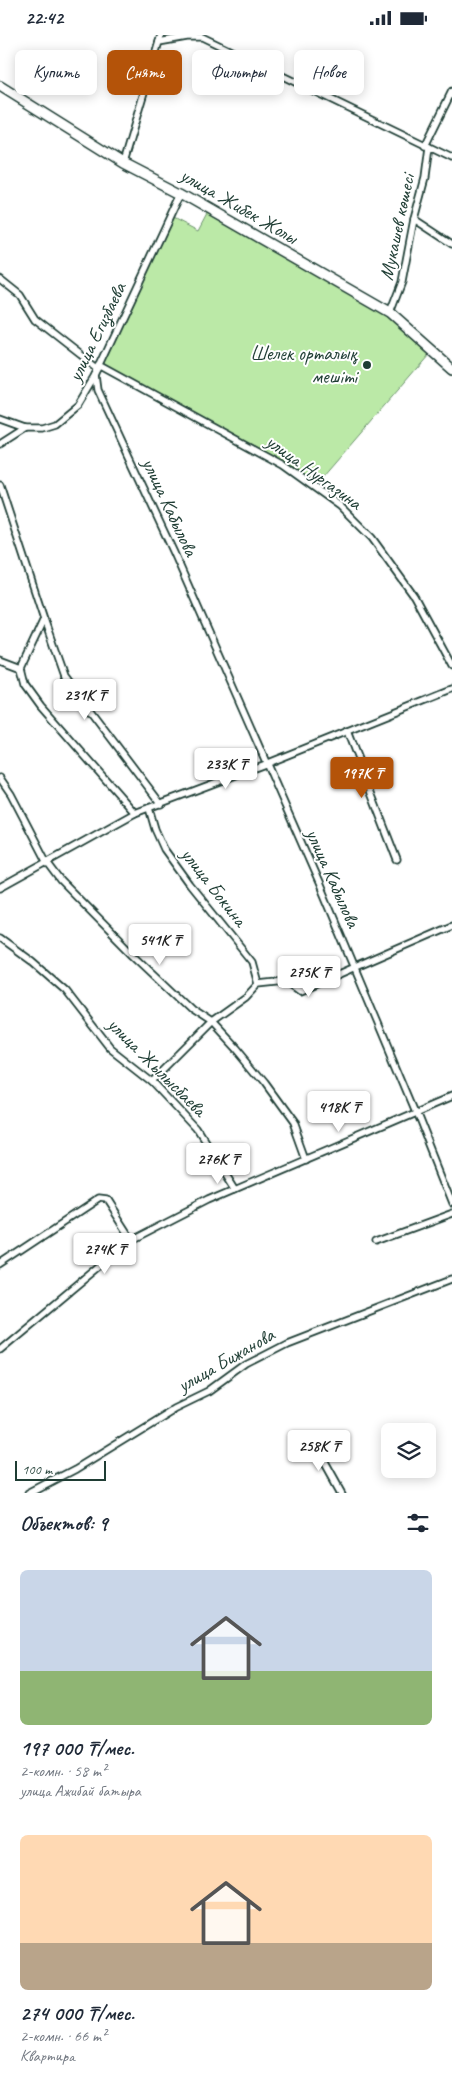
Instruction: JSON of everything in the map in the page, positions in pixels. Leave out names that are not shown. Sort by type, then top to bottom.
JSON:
[{"type":"main road","name":"улица Жибек Жолы","points":[[0,87],[123,163],[181,193],[390,313],[452,369]]},
{"type":"street","points":[[123,163],[161,35]]},
{"type":"street","points":[[159,42],[187,37],[202,37],[452,158]]},
{"type":"street","name":"Мукашев көшесі","points":[[390,313],[402,282],[414,219],[425,178],[427,146],[452,91]]},
{"type":"street","name":"улица Егизбаева","points":[[0,419],[25,428],[42,428],[56,424],[78,405],[98,369],[181,193]]},
{"type":"street","points":[[414,219],[452,244]]},
{"type":"street","name":"улица Нургазина","points":[[0,279],[20,295],[35,319],[98,369],[283,465],[340,506],[378,545],[414,596],[452,665]]},
{"type":"street","name":"улица Кабылова","points":[[98,369],[98,391],[174,553],[354,967],[415,1111],[452,1205]]},
{"type":"street","points":[[0,444],[25,428]]},
{"type":"street","points":[[0,485],[64,676],[161,804]]},
{"type":"street","points":[[44,619],[21,668],[25,685],[134,813]]},
{"type":"street","points":[[0,660],[21,668]]},
{"type":"street","points":[[0,888],[134,813],[265,764],[452,689]]},
{"type":"street","points":[[347,731],[397,860]]},
{"type":"street","points":[[0,778],[11,794],[46,861],[61,881],[134,955],[192,1009],[211,1022],[264,1083],[293,1123],[306,1159]]},
{"type":"street","name":"улица Бокина","points":[[149,808],[155,829],[164,849],[190,885],[252,962],[258,984]]},
{"type":"street","points":[[152,1081],[211,1022],[246,997],[258,984],[286,981],[300,991],[452,925]]},
{"type":"street","name":"улица Жылысбаева","points":[[0,938],[33,961],[66,990],[110,1048],[152,1081],[198,1130],[235,1189]]},
{"type":"street","points":[[0,1349],[131,1240],[209,1200],[452,1095]]},
{"type":"street","points":[[0,1265],[98,1199],[106,1201],[131,1240]]},
{"type":"street","points":[[376,1242],[452,1214]]},
{"type":"street","name":"улица Бижанова","points":[[29,1493],[75,1469],[176,1407],[210,1391],[246,1364],[287,1343],[452,1279]]},
{"type":"street","points":[[314,1441],[342,1493]]},
{"type":"green space","points":[[207,214],[387,316],[429,354],[316,485],[285,462],[102,363],[171,217],[198,231]]},
{"type":"place","name":"Шелек орталық мешіті","points":[[367,365]]}]
